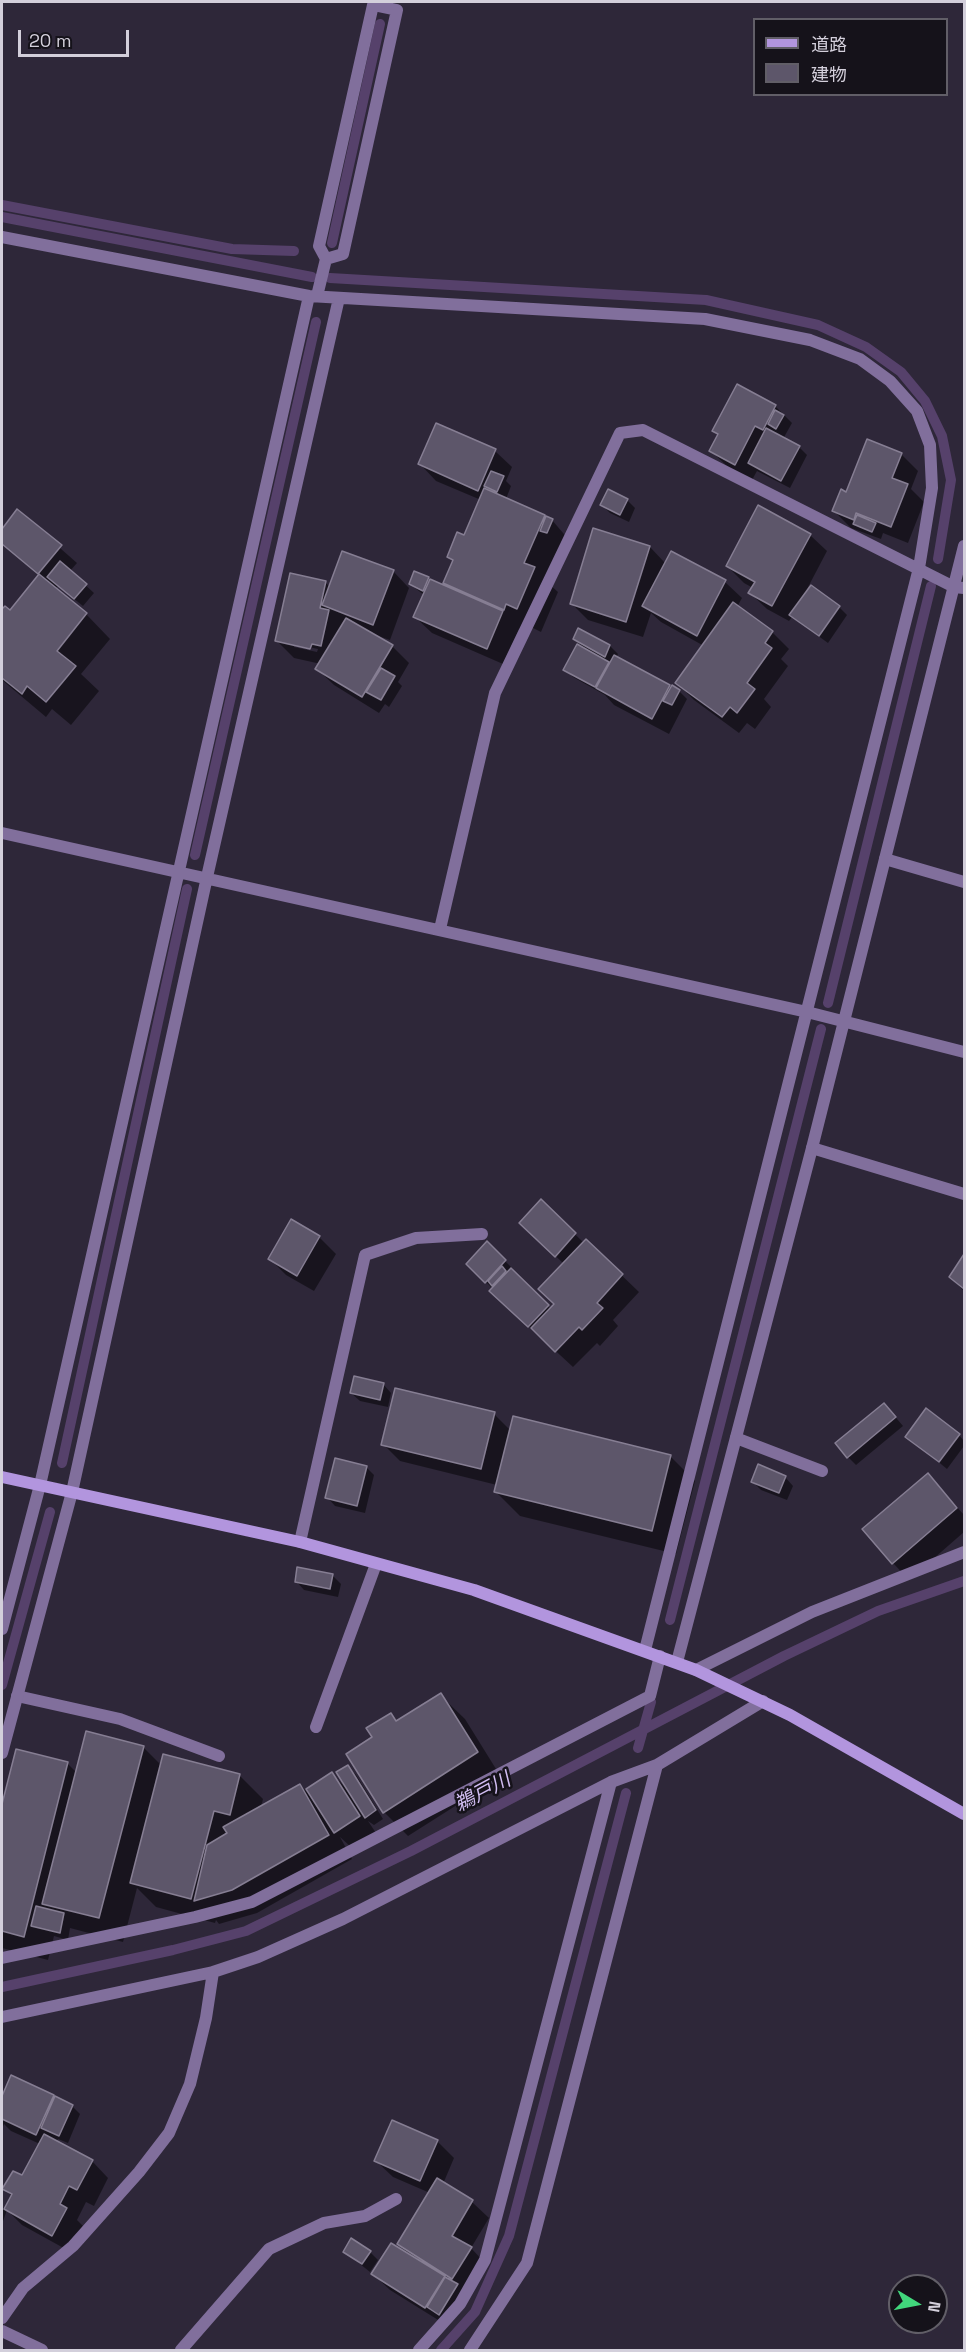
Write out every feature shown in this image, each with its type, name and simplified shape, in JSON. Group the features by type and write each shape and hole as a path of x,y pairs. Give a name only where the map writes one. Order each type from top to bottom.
{"street":[{"path":"2,1629 40,1485 178,871 313,296 326,259 319,246 373,5 397,10 343,254 326,259"},
{"path":"2,237 313,296 705,319 810,340 860,359 890,381 917,411 930,445 932,488 919,568 645,1650"},
{"path":"2,1753 72,1492 207,877 339,298"},
{"path":"440,929 495,693 620,433 643,430 959,587"},
{"path":"677,1662 813,1148 885,859 959,587 964,546"},
{"path":"2,832 807,1012 964,1052"},
{"path":"885,859 964,882"},
{"path":"813,1148 964,1194"},
{"path":"300,1542 365,1255 416,1238 482,1234"},
{"path":"736,1438 822,1471"},
{"path":"2,1477 300,1542 474,1590 701,1672 763,1701 964,1814"},
{"path":"701,1672 812,1612 964,1552"},
{"path":"316,1727 376,1564"},
{"path":"2,1958 195,1917 252,1902 650,1696 660,1656"},
{"path":"17,1696 120,1719 219,1756"},
{"path":"2,2017 213,1972 258,1957 343,1919 611,1782 657,1765 763,1701"},
{"path":"470,2350 527,2263 657,1765"},
{"path":"419,2350 460,2304 485,2260 611,1782"},
{"path":"2,2318 23,2288 73,2246 139,2172 169,2133 190,2084 206,2018 213,1972"},
{"path":"181,2350 269,2249 324,2223 365,2216 396,2199"},
{"path":"2,2331 42,2350"}],"building":[{"path":"737,384 776,405 763,430 755,426 735,465 709,451 718,434 712,431"},
{"path":"775,410 784,415 776,429 768,424"},
{"path":"436,423 496,449 478,491 418,464"},
{"path":"766,428 800,446 781,481 748,463"},
{"path":"867,439 902,453 892,478 908,484 891,527 856,513 854,520 832,511 841,489 846,492"},
{"path":"491,471 504,476 497,492 484,486"},
{"path":"484,488 545,515 524,563 535,567 517,609 506,604 504,610 443,583 453,560 447,557 457,532 464,535"},
{"path":"608,489 628,499 620,515 600,505"},
{"path":"758,505 811,534 772,606 748,593 755,582 726,566"},
{"path":"17,509 62,545 38,574 2,544 2,529"},
{"path":"857,515 876,523 872,532 853,524"},
{"path":"546,516 553,519 547,533 540,531"},
{"path":"593,528 650,546 626,622 570,604"},
{"path":"342,551 394,570 373,625 322,605"},
{"path":"671,551 726,580 697,636 642,606"},
{"path":"60,561 87,584 74,599 47,577"},
{"path":"414,571 429,577 423,591 409,584"},
{"path":"290,573 326,581 320,608 329,610 321,646 312,644 310,649 275,641"},
{"path":"39,574 87,613 57,651 76,666 46,702 27,686 22,694 2,678 2,609 5,606 10,610"},
{"path":"430,579 503,611 487,649 413,617"},
{"path":"811,585 840,606 819,636 789,615"},
{"path":"733,602 773,631 765,643 772,648 747,683 755,689 737,713 730,707 722,717 675,683"},
{"path":"346,618 393,645 362,697 315,669"},
{"path":"578,628 610,645 605,657 573,639"},
{"path":"577,644 609,662 595,687 563,670"},
{"path":"614,655 670,685 652,719 596,688"},
{"path":"381,668 395,676 381,700 366,692"},
{"path":"672,685 680,690 672,705 663,701"},
{"path":"541,1199 576,1233 555,1257 519,1223"},
{"path":"291,1219 320,1236 297,1276 268,1259"},
{"path":"586,1239 623,1274 597,1303 603,1308 582,1330 579,1327 555,1352 531,1328 554,1304 538,1289"},
{"path":"487,1241 506,1260 485,1283 466,1264"},
{"path":"964,1254 964,1289 949,1277"},
{"path":"502,1266 506,1271 492,1286 488,1281"},
{"path":"511,1268 549,1305 528,1327 489,1291"},
{"path":"354,1376 384,1383 380,1400 350,1393"},
{"path":"395,1388 495,1412 481,1469 381,1445"},
{"path":"884,1403 896,1417 847,1458 835,1443"},
{"path":"926,1408 960,1434 939,1462 905,1437"},
{"path":"513,1416 671,1455 652,1531 494,1492"},
{"path":"335,1458 367,1466 357,1506 325,1498"},
{"path":"758,1464 786,1476 779,1493 751,1482"},
{"path":"928,1473 957,1508 892,1564 862,1529"},
{"path":"297,1567 333,1574 330,1589 295,1582"},
{"path":"441,1693 478,1752 383,1813 346,1754 372,1737 366,1728 391,1713 396,1721"},
{"path":"86,1731 144,1746 99,1918 42,1904"},
{"path":"16,1749 68,1762 24,1937 2,1931 2,1804"},
{"path":"163,1754 240,1774 230,1815 214,1811 191,1899 130,1883"},
{"path":"348,1765 376,1810 365,1818 336,1772"},
{"path":"332,1772 360,1816 334,1833 306,1789"},
{"path":"300,1784 329,1835 232,1890 194,1901 207,1845 227,1833 223,1827"},
{"path":"36,1906 64,1913 60,1933 31,1926"},
{"path":"11,2075 54,2095 36,2135 2,2119 2,2096"},
{"path":"55,2096 73,2105 59,2136 41,2128"},
{"path":"392,2120 438,2140 420,2181 374,2161"},
{"path":"44,2134 93,2160 77,2190 69,2186 60,2204 67,2208 52,2236 4,2209 12,2194 2,2189 13,2171 22,2175"},
{"path":"437,2178 473,2200 452,2236 472,2247 452,2279 397,2244"},
{"path":"351,2238 371,2251 362,2264 343,2252"},
{"path":"391,2243 445,2276 425,2308 371,2274"},
{"path":"445,2277 458,2284 439,2315 427,2307"}],"waterway":[{"path":"332,243 380,24"},
{"path":"2,205 232,249 294,251"},
{"path":"2,217 312,277"},
{"path":"330,278 706,300 818,325 866,347 901,372 925,401 942,436 951,480 938,559"},
{"path":"195,855 316,322"},
{"path":"828,1003 931,586"},
{"path":"62,1463 187,889"},
{"path":"670,1620 821,1029"},
{"path":"2,1685 50,1512"},
{"name":"鵜戸川","path":"2,1987 173,1950 246,1931 411,1851 784,1656 878,1611 964,1581"},
{"path":"638,1748 651,1702"},
{"path":"441,2350 475,2312 509,2236 626,1793"}]}
